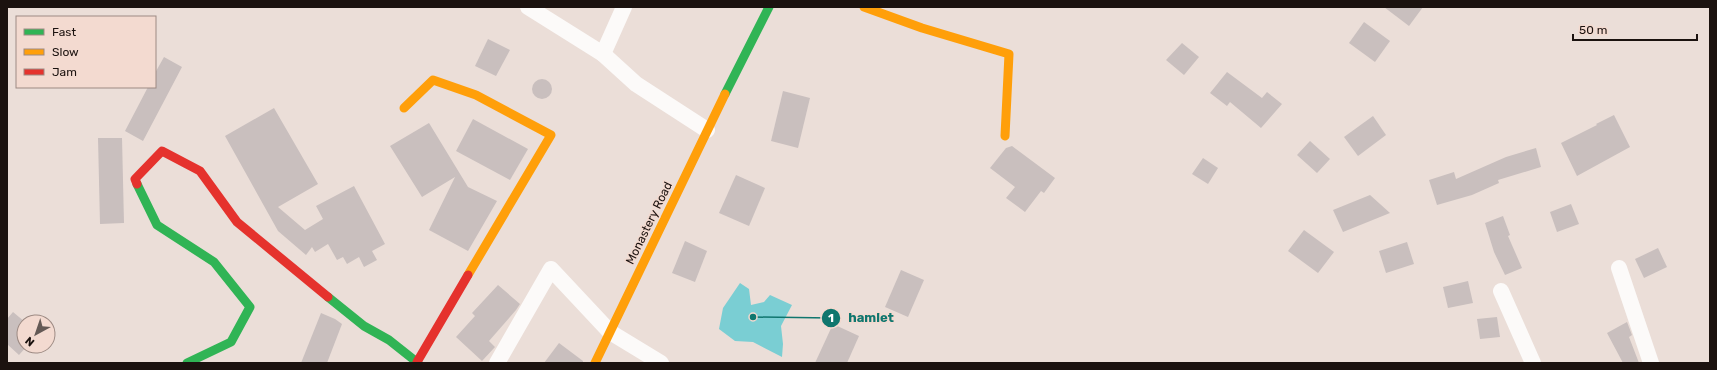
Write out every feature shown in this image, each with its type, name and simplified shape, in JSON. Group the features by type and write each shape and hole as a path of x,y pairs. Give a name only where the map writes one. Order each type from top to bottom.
{"street":[{"path":"528,7 603,54 636,84 707,130"},
{"path":"603,54 624,7"},
{"name":"Monastery Road","path":"595,363 707,130 769,7"},
{"path":"864,7 922,28 1009,54 1005,136"},
{"path":"187,363 231,342 250,307 214,262 157,225 135,179 162,151 200,171 237,222 364,326 389,340 417,362 551,135 476,95 433,80 404,108"},
{"path":"1619,268 1651,363"},
{"path":"497,363 551,269 610,332 661,363"},
{"path":"1501,291 1533,363"}],"water":[{"path":"740,283 749,289 751,305 764,302 770,295 792,305 781,326 783,344 782,357 753,342 735,341 719,329 723,308"}],"building":[{"path":"1384,7 1423,7 1409,26"},
{"path":"1364,22 1390,41 1375,62 1349,43"},
{"path":"488,39 510,50 496,76 475,66"},
{"path":"1182,43 1199,57 1184,75 1166,60"},
{"path":"164,57 182,67 143,141 125,131 147,88 156,88 156,71"},
{"path":"1227,72 1262,98 1267,92 1282,104 1261,128 1230,102 1227,106 1210,93"},
{"path":"538,79 546,79 552,85 552,93 546,99 538,99 532,93 532,85"},
{"path":"783,91 810,98 798,148 771,141"},
{"path":"274,108 318,184 278,207 305,230 323,219 316,206 354,186 385,244 372,251 377,260 364,267 359,257 347,264 343,257 337,260 328,244 315,252 312,247 306,255 278,231 225,136"},
{"path":"1614,115 1630,147 1577,176 1561,143"},
{"path":"1373,116 1386,135 1358,156 1344,137"},
{"path":"473,119 528,149 510,180 456,151"},
{"path":"429,123 468,187 497,201 468,251 429,230 455,177 422,197 390,146"},
{"path":"98,138 122,138 124,223 100,224"},
{"path":"1310,141 1330,159 1317,173 1297,155"},
{"path":"1012,146 1055,178 1044,193 1041,191 1025,212 1006,198 1015,187 990,168 1006,148"},
{"path":"1536,148 1541,167 1498,180 1499,183 1472,195 1437,205 1429,180 1454,172 1456,179 1506,157"},
{"path":"1203,158 1218,168 1208,184 1192,174"},
{"path":"736,175 765,188 749,226 719,213"},
{"path":"1370,195 1390,213 1343,232 1333,210"},
{"path":"1571,204 1579,224 1557,232 1550,212"},
{"path":"1503,216 1510,235 1508,236 1522,268 1505,275 1494,252 1485,223"},
{"path":"1304,230 1334,252 1318,273 1288,251"},
{"path":"685,241 707,251 695,282 672,273"},
{"path":"1407,242 1414,264 1386,273 1379,251"},
{"path":"1658,248 1667,267 1644,278 1635,259"},
{"path":"901,270 924,280 908,317 885,307"},
{"path":"1468,281 1473,303 1448,308 1443,287"},
{"path":"498,285 520,304 489,341 495,347 482,361 456,337 475,316 472,313"},
{"path":"13,312 16,314 16,352 7,344 7,319"},
{"path":"321,313 342,324 327,363 301,363"},
{"path":"1497,317 1500,337 1480,339 1477,319"},
{"path":"1627,322 1632,335 1629,337 1639,363 1623,363 1607,333"},
{"path":"833,324 859,336 847,363 815,363"},
{"path":"559,343 583,361 583,363 544,363"}],"traffic: fast":[{"path":"725,94 769,7"},
{"path":"137,184 157,225 214,262 250,307 231,342 187,363"},
{"path":"328,297 364,326 389,340 418,363"}],"traffic: slow":[{"path":"864,7 922,28 1009,54 1005,136"},
{"path":"404,108 433,80 476,95 551,135 468,275"},
{"path":"595,363 725,94"}],"traffic: jam":[{"path":"137,184 135,179 162,151 200,171 237,222 328,297"},
{"path":"417,362 468,275"}],"place":[{"name":"hamlet","path":"753,317"}]}
